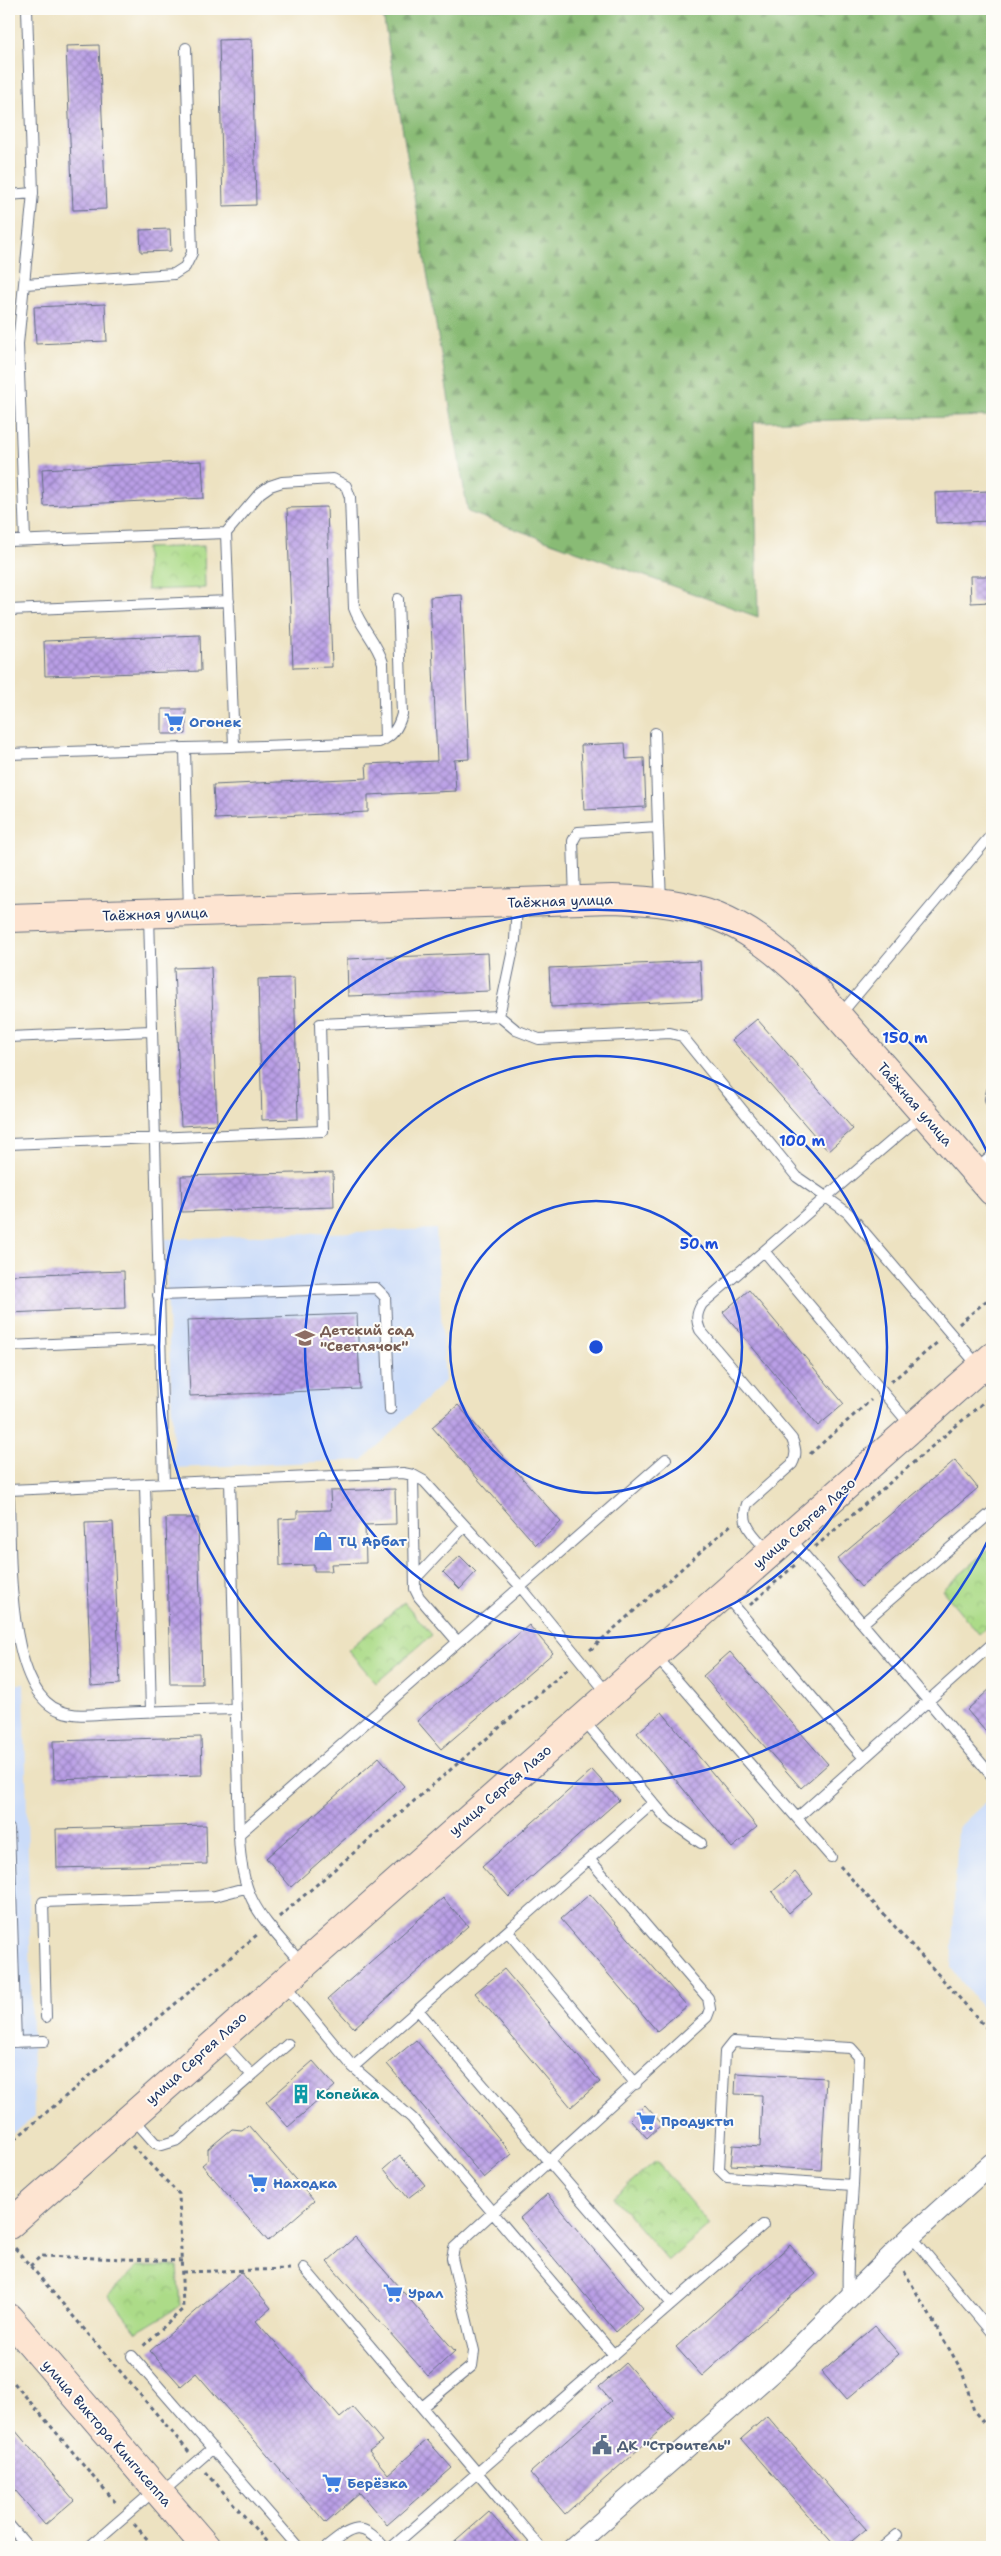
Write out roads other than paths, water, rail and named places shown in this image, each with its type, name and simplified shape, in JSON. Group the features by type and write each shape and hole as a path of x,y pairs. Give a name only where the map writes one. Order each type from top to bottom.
{"street":[{"name":"Таёжная улица","path":"9,918 575,900 661,901 713,913 740,926 773,948 804,977 924,1113 983,1164 992,1191"},
{"name":"улица Сергея Лазо","path":"13,2237 131,2116 986,1363"},
{"path":"573,2547 785,2361 848,2296 992,2162"},
{"name":"улица Виктора Кингисеппа","path":"9,2318 206,2547"}],"lane":[{"path":"25,540 18,344 33,194 27,9"},
{"path":"25,284 174,274 186,267 192,253 186,48"},
{"path":"9,195 33,194"},
{"path":"234,747 226,532 260,493 270,486 282,482 333,479 346,486 350,497 354,608 380,651 383,663 385,739"},
{"path":"9,541 226,532"},
{"path":"9,754 379,742 399,727 402,714 398,598"},
{"path":"9,610 229,601"},
{"path":"654,733 661,901"},
{"path":"185,748 190,913"},
{"path":"575,900 573,841 578,832 658,827"},
{"path":"838,1016 992,834"},
{"path":"499,1016 515,940 517,902"},
{"path":"149,914 153,1137 164,1483"},
{"path":"9,1144 323,1130 320,1024 499,1016 516,1030 539,1039 670,1034 682,1036 797,1177 848,1213 950,1332 986,1363"},
{"path":"9,1037 151,1032"},
{"path":"992,1090 990,1099 992,1104"},
{"path":"924,1113 702,1304 697,1312 696,1321 700,1330 792,1439 796,1448 796,1457 792,1464 747,1504 744,1512 748,1528 779,1544 864,1623 992,1776"},
{"path":"764,1252 912,1428"},
{"path":"158,1294 376,1288 385,1297 390,1410"},
{"path":"9,1346 160,1339"},
{"path":"238,1834 666,1459"},
{"path":"9,1490 403,1473 413,1475 424,1481 520,1586 608,1694"},
{"path":"413,1475 415,1579 419,1597 457,1641"},
{"path":"230,1480 239,1857 245,1888 252,1902 302,1964"},
{"path":"145,1484 152,1712"},
{"path":"9,1499 11,1605 19,1645 32,1682 40,1698 48,1706 75,1714 236,1709"},
{"path":"864,1623 992,1512"},
{"path":"415,1579 465,1526"},
{"path":"724,1593 864,1758"},
{"path":"797,1818 992,1644"},
{"path":"654,1654 831,1856"},
{"path":"582,1718 668,1820 701,1843"},
{"path":"353,2067 653,1803"},
{"path":"9,1829 12,2042 44,2041"},
{"path":"422,2407 472,2366 474,2351 452,2258 454,2248 463,2237 494,2212 708,2017 710,2009 708,1998 590,1860"},
{"path":"46,2017 43,1902 215,1896 245,1888"},
{"path":"508,1932 636,2084"},
{"path":"282,1982 353,2067 412,2118 614,2355"},
{"path":"418,2010 672,2304"},
{"path":"218,2039 252,2076"},
{"path":"848,2296 847,2278 853,2185 859,2057 851,2048 733,2042 725,2052 719,2169 727,2177 853,2185"},
{"path":"131,2116 155,2143 170,2144 178,2140 288,2044"},
{"path":"392,2547 763,2225"},
{"path":"911,2236 992,2333"},
{"path":"304,2268 540,2547"},
{"path":"132,2356 298,2547"},
{"path":"89,2547 126,2515 198,2462 213,2448"},
{"path":"9,2525 28,2547"},
{"path":"327,2547 353,2529 363,2529 372,2533 384,2547"},
{"path":"883,2547 897,2535"}],"place":[{"name":"Огонек","path":"174,722"},
{"name":"Детский сад \"Светлячок\"","path":"305,1338"},
{"name":"ТЦ Арбат","path":"323,1541"},
{"name":"Копейка","path":"301,2094"},
{"name":"Продукты","path":"646,2121"},
{"name":"Находка","path":"258,2183"},
{"name":"Урал","path":"393,2293"},
{"name":"ДК \"Строитель\"","path":"602,2445"},
{"name":"Берёзка","path":"332,2483"}]}
